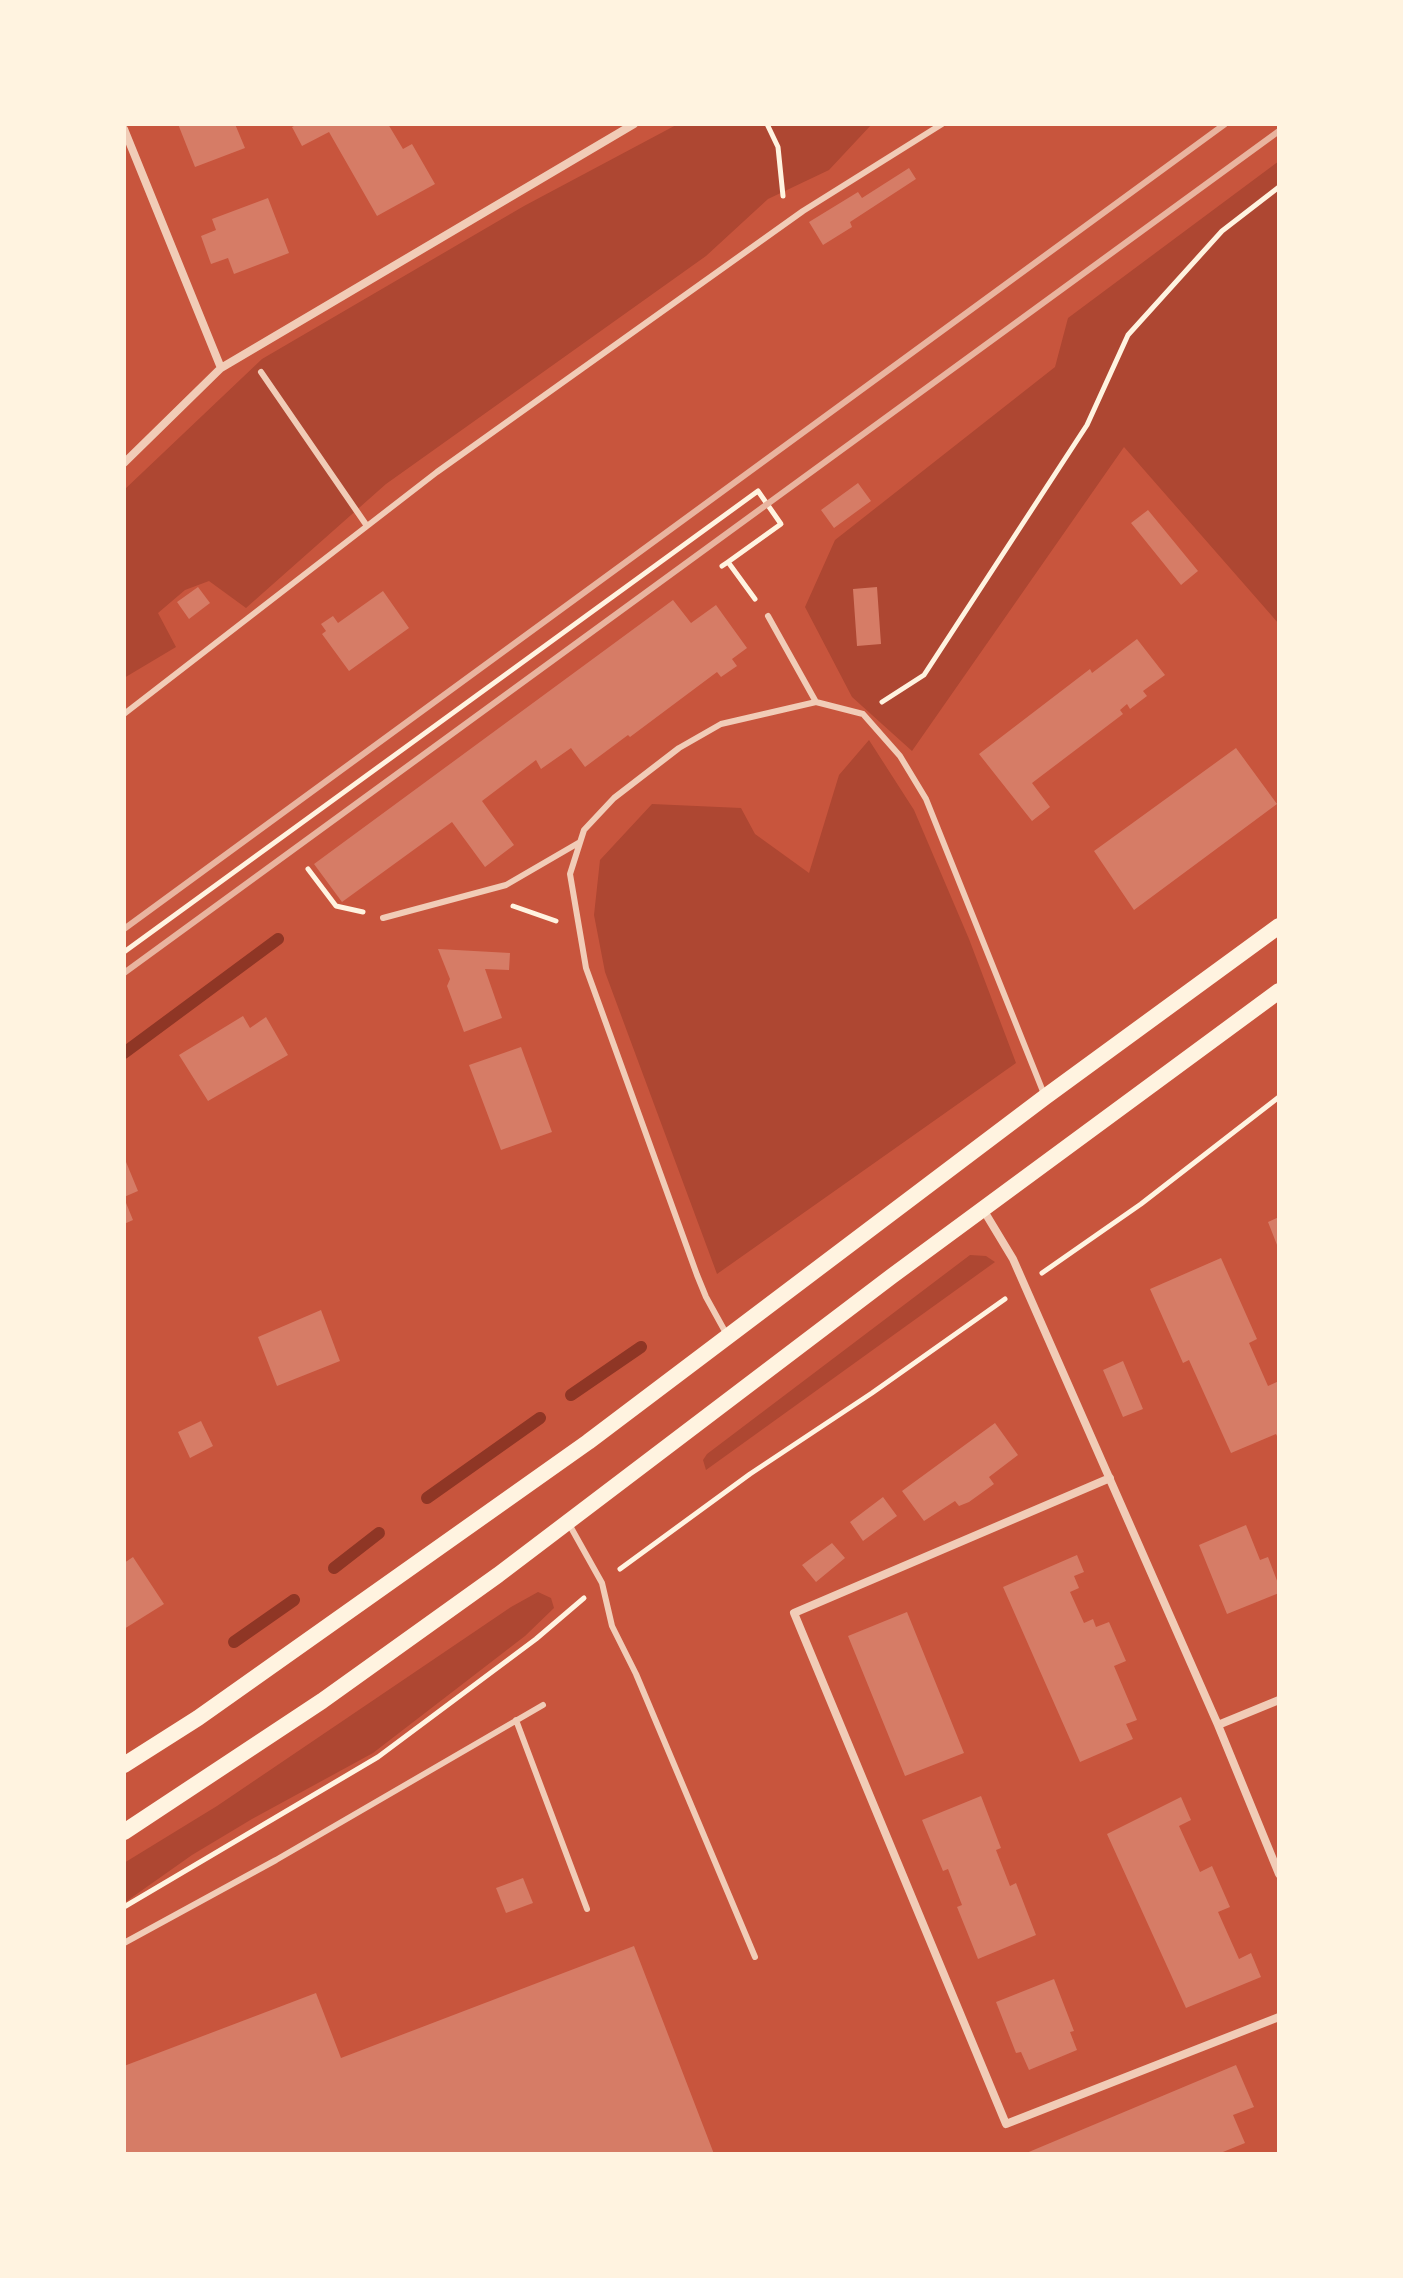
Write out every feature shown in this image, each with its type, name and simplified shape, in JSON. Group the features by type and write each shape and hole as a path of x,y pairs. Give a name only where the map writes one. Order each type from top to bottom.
{"main road":[{"path":"124,1765 198,1718 588,1442 1045,1097 1279,926"},
{"path":"124,1832 322,1701 568,1522 892,1276 1279,991"}],"street":[{"path":"124,463 221,368 634,124"},
{"path":"124,129 221,368"},
{"path":"984,1211 1025,1285 1218,1725 1279,1874"},
{"path":"1110,1478 794,1613 1006,2124 1279,2017"},
{"path":"1218,1725 1279,1700"}],"lane":[{"path":"124,714 437,472 785,223 942,124"},
{"path":"261,372 367,526"},
{"path":"768,616 816,702"},
{"path":"727,1335 706,1297 586,968 570,874 584,830 614,798 679,748 732,720 816,702 863,714 900,756 926,799 1045,1097"},
{"path":"383,918 506,885 580,842"},
{"path":"568,1522 602,1583 612,1626 636,1674 755,1957"},
{"path":"124,1943 287,1854 543,1705"},
{"path":"516,1720 587,1909"}],"path":[{"path":"767,124 778,147 785,223"},
{"path":"863,714 924,675 1087,425 1128,335 1222,231 1279,187"},
{"path":"124,952 758,491 781,524 725,564 768,616"},
{"path":"308,869 336,906 383,918"},
{"path":"476,893 580,930"},
{"path":"124,1907 378,1757 536,1639 602,1583 750,1474 872,1393 1141,1204 1279,1097"}],"shaded area":[{"path":"678,124 872,124 829,170 768,199 706,256 386,484 246,608 209,581 185,590 158,613 176,647 124,678 124,490 262,359 524,206"},
{"path":"1279,161 1279,624 1124,447 912,751 852,697 805,607 835,540 1055,367 1068,318"},
{"path":"869,740 914,810 969,939 1016,1063 717,1274 605,972 594,915 600,860 652,804 741,808 755,834 809,873 839,775"},
{"path":"970,1255 986,1256 995,1262 706,1470 703,1460 707,1454"},
{"path":"538,1592 551,1598 554,1608 525,1636 373,1753 192,1855 124,1903 124,1863 217,1806 511,1607"}],"building":[{"path":"178,124 235,124 245,148 195,167"},
{"path":"298,124 388,124 403,149 412,144 435,184 377,216 329,132 302,146 292,127"},
{"path":"909,168 916,179 850,222 852,227 823,245 809,222 858,192 862,198"},
{"path":"268,198 289,253 234,274 228,258 211,264 201,236 216,230 212,219"},
{"path":"858,483 871,501 834,528 821,510"},
{"path":"1148,510 1198,571 1181,585 1131,523"},
{"path":"198,587 210,603 189,619 177,602"},
{"path":"877,587 881,644 857,646 853,589"},
{"path":"383,591 409,628 349,671 322,634 326,631 321,624 333,616 338,623"},
{"path":"673,600 691,623 716,605 747,648 732,659 737,666 721,677 717,672 585,767 571,748 541,769 536,760 482,801 514,845 485,867 452,822 342,902 314,864"},
{"path":"1137,639 1165,675 1143,691 1147,696 1130,709 1127,704 1120,710 1123,714 1032,783 1050,807 1032,821 979,754 1090,669 1092,673"},
{"path":"1236,748 1277,804 1134,910 1094,851"},
{"path":"438,949 510,953 509,970 485,969 502,1018 464,1032 447,986 450,979"},
{"path":"243,1016 250,1028 266,1017 288,1055 208,1101 179,1055"},
{"path":"521,1047 552,1132 501,1150 469,1065"},
{"path":"124,1157 138,1191 124,1197"},
{"path":"124,1198 133,1220 124,1224"},
{"path":"1279,1217 1279,1250 1268,1222"},
{"path":"1221,1258 1257,1339 1249,1343 1268,1386 1279,1381 1279,1440 1276,1434 1231,1453 1189,1360 1183,1363 1150,1289"},
{"path":"321,1310 340,1361 277,1386 258,1337"},
{"path":"1123,1361 1143,1409 1123,1417 1103,1370"},
{"path":"201,1421 213,1446 190,1458 178,1432"},
{"path":"995,1423 1018,1455 989,1477 994,1484 969,1502 959,1506 955,1501 924,1521 902,1491"},
{"path":"883,1497 897,1516 863,1541 850,1522"},
{"path":"1246,1525 1260,1560 1268,1557 1279,1593 1227,1614 1199,1545"},
{"path":"832,1543 845,1558 816,1582 802,1565"},
{"path":"1077,1555 1084,1572 1074,1576 1079,1588 1070,1592 1084,1623 1093,1619 1096,1627 1109,1622 1126,1661 1114,1666 1137,1720 1126,1724 1133,1739 1080,1762 1003,1587"},
{"path":"133,1557 164,1604 124,1629 124,1563"},
{"path":"907,1612 964,1753 905,1776 848,1636"},
{"path":"981,1796 1001,1848 996,1850 1010,1886 1016,1883 1036,1935 978,1959 957,1907 962,1905 948,1869 943,1871 922,1820"},
{"path":"1181,1797 1191,1820 1179,1826 1200,1872 1212,1866 1230,1907 1218,1912 1239,1959 1251,1953 1261,1977 1186,2008 1107,1834"},
{"path":"523,1878 533,1903 506,1913 496,1888"},
{"path":"634,1946 714,2154 126,2154 124,2066 316,1993 341,2058"},
{"path":"1054,1979 1074,2031 1070,2032 1077,2050 1029,2070 1021,2052 1016,2053 996,2002"},
{"path":"1236,2065 1254,2107 1233,2115 1245,2143 1218,2154 1024,2154"}],"waterway":[{"path":"124,1053 278,939"},
{"path":"571,1395 641,1347"},
{"path":"427,1498 540,1418"},
{"path":"334,1568 379,1533"},
{"path":"234,1642 294,1600"}],"railway":[{"path":"124,929 1225,124"},
{"path":"124,973 1279,131"}]}
